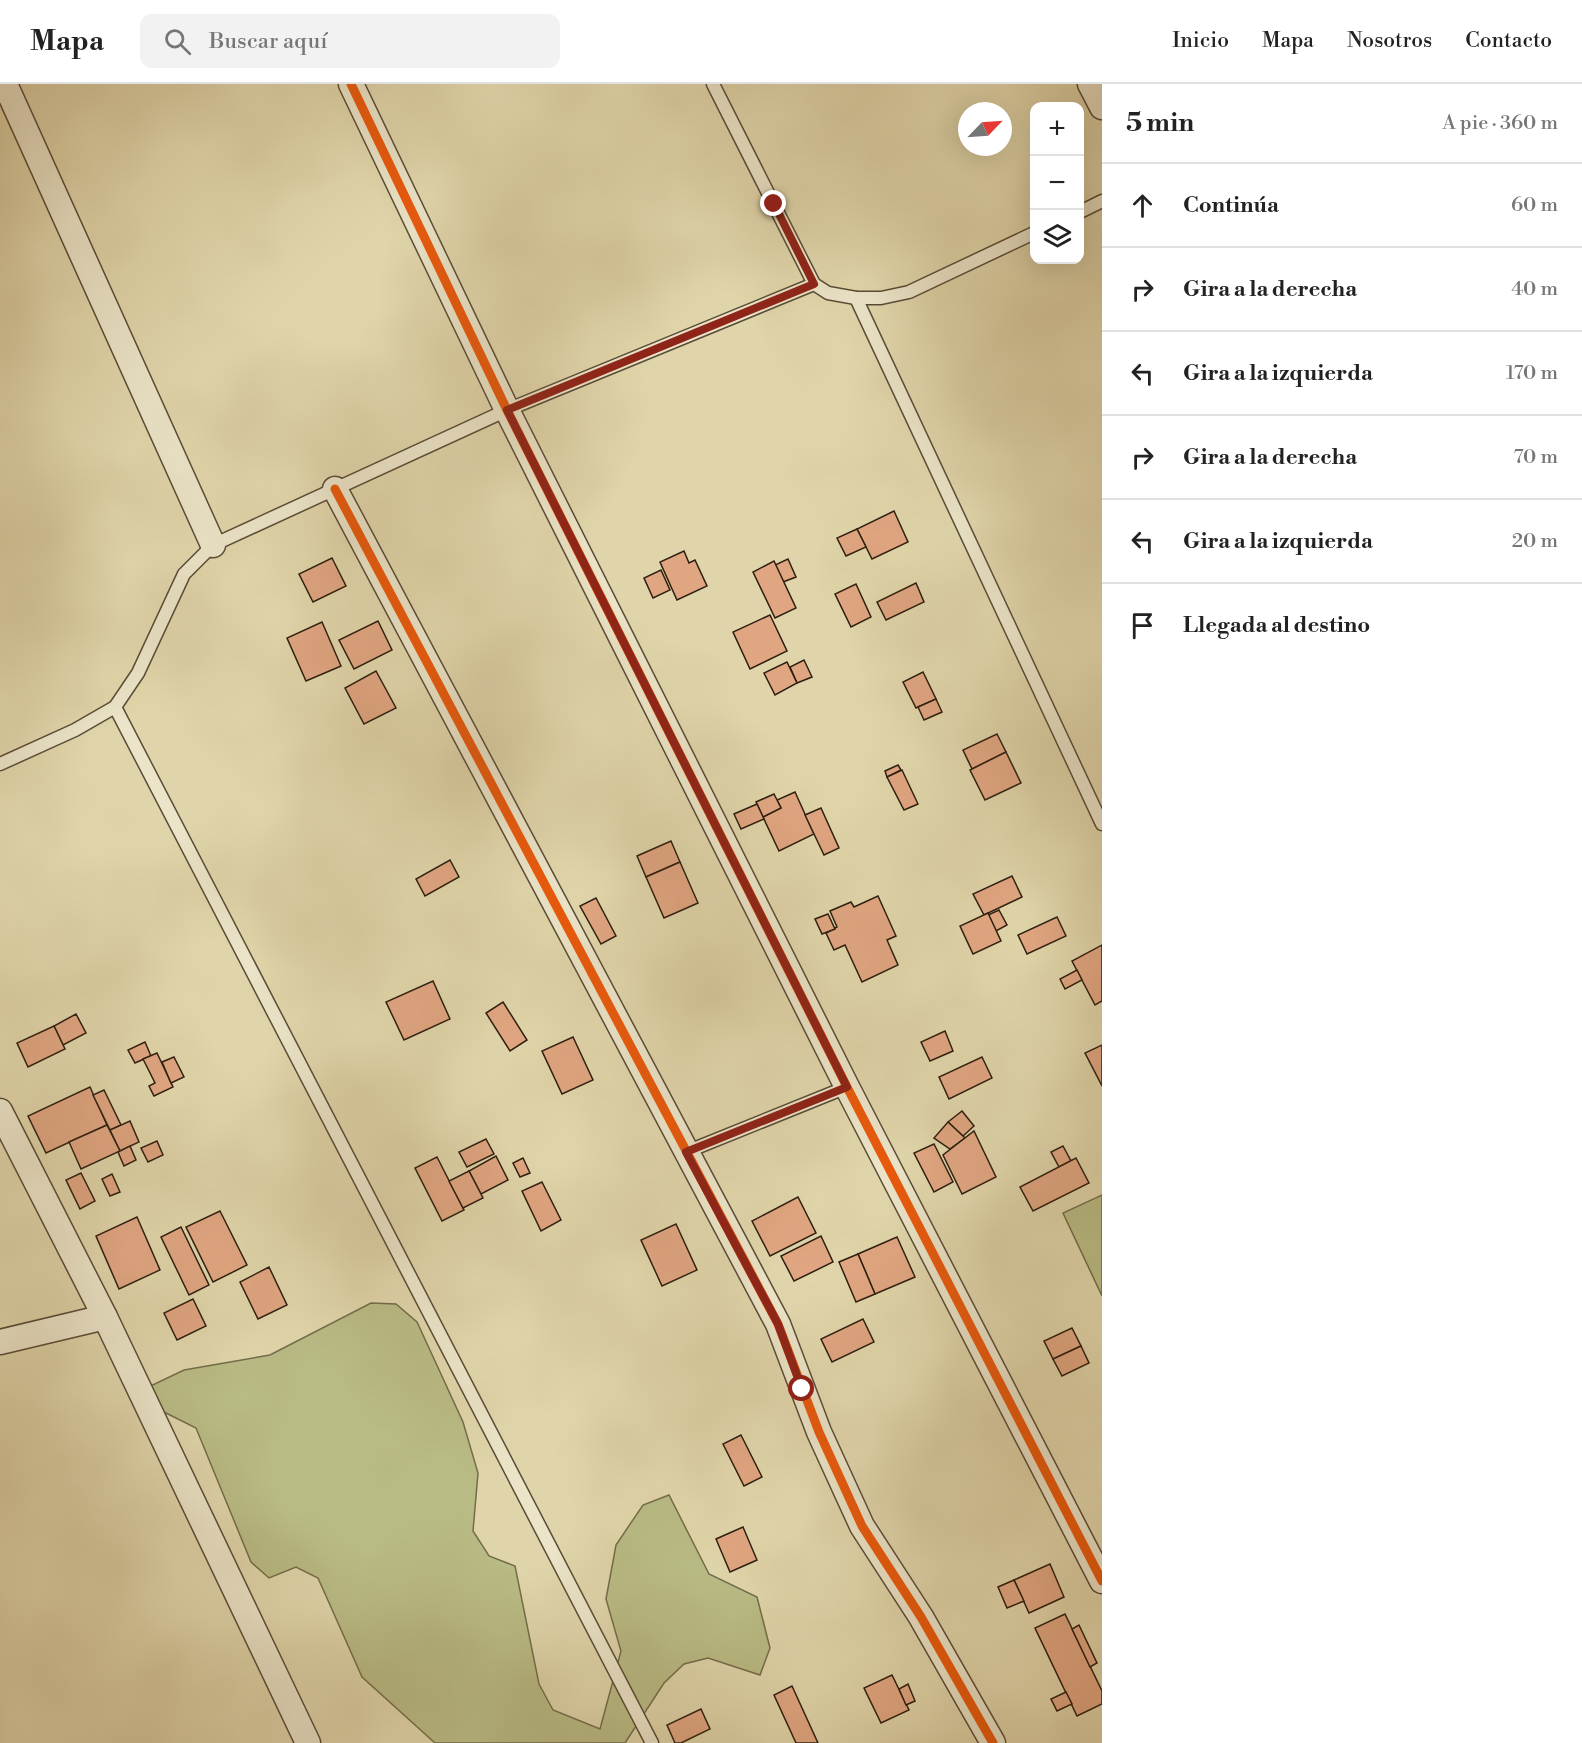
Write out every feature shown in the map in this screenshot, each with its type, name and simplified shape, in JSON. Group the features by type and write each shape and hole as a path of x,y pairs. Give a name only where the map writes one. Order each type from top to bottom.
{"street":[{"path":"5,84 213,545"},
{"path":"351,84 507,410 847,1087 1102,1581"},
{"path":"1090,84 1102,107"},
{"path":"335,489 778,1324 819,1432 862,1526 921,1617 993,1743"},
{"path":"0,1111 105,1317 308,1743"},
{"path":"0,1342 105,1317"}],"lane":[{"path":"713,84 814,284 828,293 856,298 880,298 909,292 1030,235"},
{"path":"1084,210 1102,201"},
{"path":"0,764 75,730 115,707 138,673 184,574 213,545 507,410 814,284"},
{"path":"856,298 1102,824"},
{"path":"115,707 652,1743"},
{"path":"686,1152 847,1087"}],"green space":[{"path":"1102,1195 1102,1296 1063,1213"},
{"path":"371,1303 396,1304 417,1322 463,1422 478,1473 473,1531 489,1556 515,1566 539,1684 553,1710 600,1729 621,1651 606,1599 616,1545 643,1505 669,1495 709,1574 757,1597 770,1648 760,1675 708,1658 684,1664 664,1683 625,1743 435,1743 362,1677 318,1578 296,1567 269,1578 251,1562 196,1428 138,1399 140,1391 184,1370 270,1355"}],"building":[{"path":"894,511 908,542 872,559 857,529"},
{"path":"857,529 866,547 846,556 837,538"},
{"path":"684,551 689,563 695,560 707,586 677,600 660,562"},
{"path":"332,558 346,586 313,602 299,574"},
{"path":"788,559 796,577 783,582 775,565"},
{"path":"774,561 796,608 775,618 753,572"},
{"path":"661,570 670,590 653,598 644,578"},
{"path":"916,583 924,602 886,620 877,602"},
{"path":"856,584 871,617 851,627 835,594"},
{"path":"770,615 787,651 750,669 733,632"},
{"path":"378,621 392,650 354,669 339,640"},
{"path":"322,622 341,666 306,681 287,638"},
{"path":"804,660 812,677 797,683 790,667"},
{"path":"787,662 797,683 775,695 764,673"},
{"path":"376,671 396,708 364,724 345,688"},
{"path":"923,672 936,699 916,708 903,682"},
{"path":"936,699 942,712 924,720 918,707"},
{"path":"997,734 1006,752 972,769 963,750"},
{"path":"1006,752 1021,783 985,800 970,770"},
{"path":"898,765 901,770 887,777 885,771"},
{"path":"902,770 918,804 904,810 887,777"},
{"path":"795,792 814,834 779,851 763,817 781,808 777,800"},
{"path":"774,794 781,808 763,817 756,802"},
{"path":"757,804 764,819 741,829 734,814"},
{"path":"821,808 839,848 824,855 805,815"},
{"path":"671,841 680,862 646,877 637,856"},
{"path":"450,860 459,877 425,896 416,879"},
{"path":"680,862 698,903 664,918 646,877"},
{"path":"1012,876 1022,897 984,915 973,894"},
{"path":"878,896 896,936 887,940 898,965 862,982 845,945 834,950 826,933 837,927 830,911 851,902 854,907"},
{"path":"596,898 616,936 601,944 580,906"},
{"path":"999,910 1007,925 996,931 988,915"},
{"path":"988,913 1001,941 973,954 960,926"},
{"path":"828,914 835,929 822,934 815,919"},
{"path":"1057,917 1066,936 1027,954 1018,935"},
{"path":"1102,945 1102,1001 1095,1005 1072,961"},
{"path":"1077,970 1082,980 1065,989 1060,979"},
{"path":"433,981 450,1019 404,1040 386,1002"},
{"path":"503,1002 527,1040 510,1051 486,1013"},
{"path":"76,1014 86,1033 63,1045 54,1026"},
{"path":"54,1026 65,1049 28,1067 17,1043"},
{"path":"945,1031 953,1051 930,1061 921,1042"},
{"path":"573,1037 593,1080 562,1094 542,1051"},
{"path":"145,1042 151,1056 135,1063 128,1050"},
{"path":"1102,1045 1102,1086 1085,1053"},
{"path":"157,1053 173,1087 154,1096 149,1086 155,1083 143,1059"},
{"path":"174,1057 184,1077 171,1083 162,1062"},
{"path":"982,1057 992,1078 949,1099 939,1077"},
{"path":"90,1087 107,1125 46,1153 28,1116"},
{"path":"104,1090 121,1125 110,1130 93,1095"},
{"path":"962,1111 974,1126 963,1136 948,1122"},
{"path":"130,1121 139,1142 120,1151 110,1130"},
{"path":"948,1122 965,1138 950,1149 934,1138"},
{"path":"107,1125 120,1151 81,1169 69,1142"},
{"path":"974,1131 996,1177 962,1194 943,1155"},
{"path":"486,1139 494,1154 467,1167 459,1152"},
{"path":"157,1141 163,1155 148,1162 141,1148"},
{"path":"934,1144 953,1182 934,1192 914,1153"},
{"path":"130,1146 136,1160 124,1166 118,1152"},
{"path":"1063,1146 1071,1161 1059,1167 1051,1152"},
{"path":"496,1156 508,1180 481,1194 469,1171"},
{"path":"437,1157 464,1210 442,1221 415,1168"},
{"path":"523,1158 530,1173 520,1177 513,1163"},
{"path":"1076,1158 1089,1183 1033,1211 1020,1187"},
{"path":"469,1171 483,1198 463,1208 449,1181"},
{"path":"81,1173 95,1201 80,1209 66,1180"},
{"path":"112,1174 120,1192 110,1196 102,1179"},
{"path":"542,1182 561,1220 541,1231 522,1191"},
{"path":"798,1197 816,1233 770,1256 752,1221"},
{"path":"220,1211 247,1265 213,1282 186,1227"},
{"path":"137,1217 160,1270 119,1289 96,1236"},
{"path":"676,1224 697,1270 662,1286 641,1240"},
{"path":"181,1227 209,1285 189,1295 161,1237"},
{"path":"821,1236 833,1262 794,1281 781,1256"},
{"path":"897,1237 915,1277 875,1294 858,1254"},
{"path":"858,1254 875,1294 856,1302 839,1262"},
{"path":"269,1267 287,1305 258,1319 240,1282"},
{"path":"193,1299 206,1326 177,1340 164,1313"},
{"path":"863,1319 874,1342 832,1362 821,1339"},
{"path":"1072,1328 1081,1346 1053,1359 1044,1341"},
{"path":"1081,1346 1089,1363 1062,1376 1053,1359"},
{"path":"741,1435 762,1477 744,1486 723,1444"},
{"path":"743,1527 757,1560 730,1572 716,1539"},
{"path":"1050,1564 1064,1597 1029,1613 1014,1580"},
{"path":"1014,1580 1024,1601 1007,1608 998,1587"},
{"path":"1065,1614 1102,1691 1102,1704 1077,1716 1035,1628"},
{"path":"1079,1625 1097,1663 1090,1667 1072,1629"},
{"path":"892,1675 909,1710 881,1723 864,1688"},
{"path":"908,1684 915,1701 906,1705 899,1689"},
{"path":"792,1686 818,1743 796,1743 774,1695"},
{"path":"1066,1692 1072,1704 1057,1711 1051,1699"},
{"path":"701,1709 710,1729 681,1743 675,1743 667,1725"}],"cycle path":[{"path":"351,84 507,410 847,1087 1102,1581"},
{"path":"335,489 778,1324 819,1432 862,1526 921,1617 993,1743"}],"route":[{"path":"774,204 814,284 507,410 847,1087 686,1152 778,1324 802,1389"}]}
